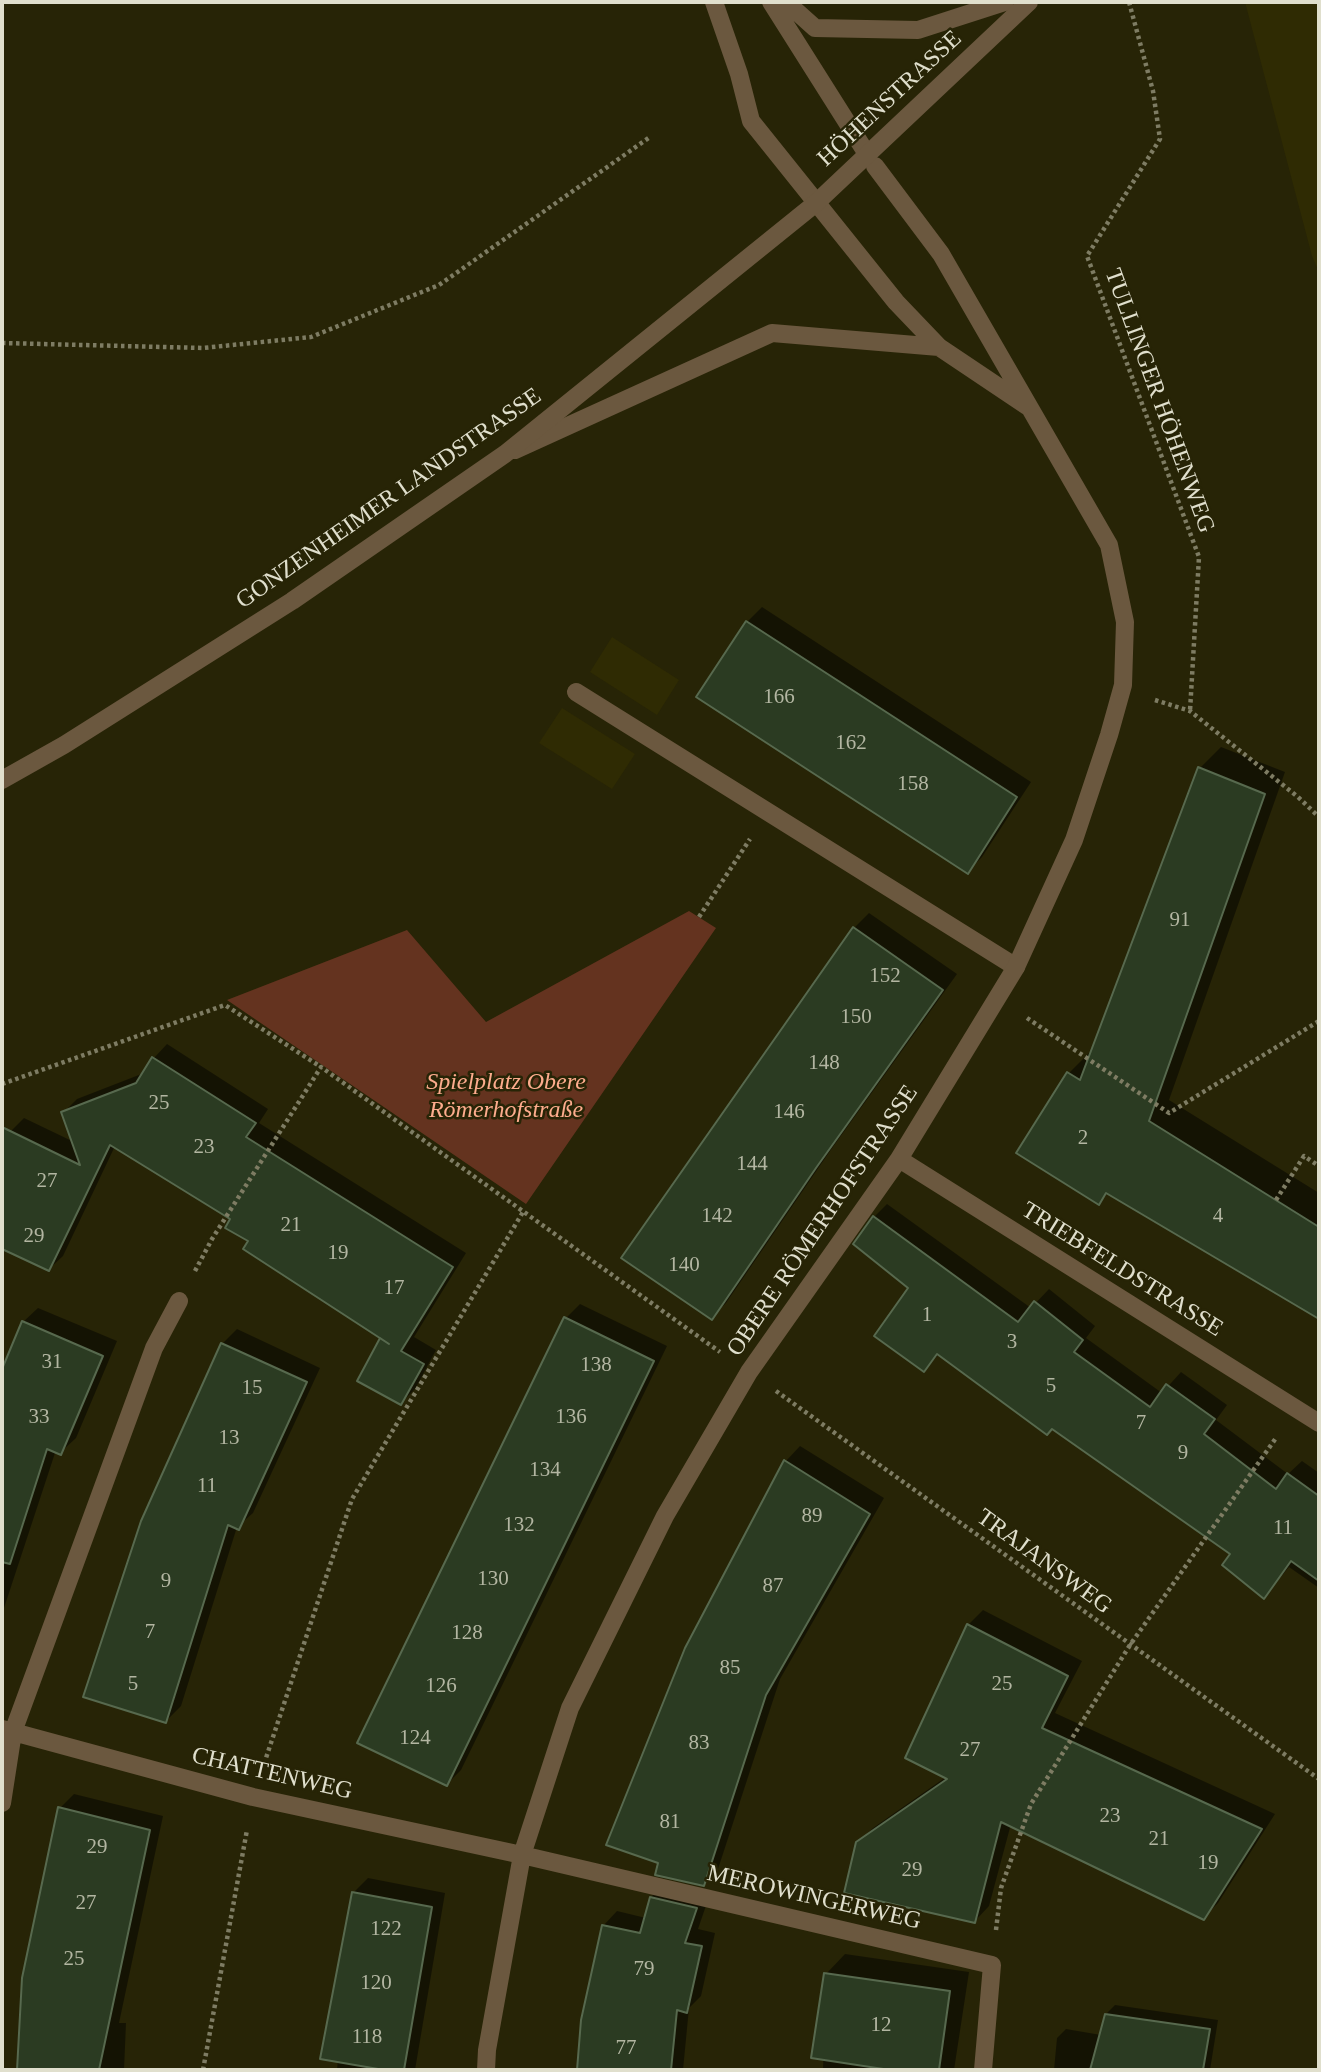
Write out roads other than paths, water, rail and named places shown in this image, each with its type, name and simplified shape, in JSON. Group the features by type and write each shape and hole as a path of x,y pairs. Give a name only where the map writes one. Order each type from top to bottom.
{"street":[{"name":"OBERE RÖMERHOFSTRASSE","path":"714,2 739,74 751,121 896,302 939,347 1031,409"},
{"name":"OBERE RÖMERHOFSTRASSE","path":"486,2070 487,2050 523,1855 570,1708 665,1516 749,1372 899,1159 1016,967 1074,840 1123,685 1125,622 1109,545 941,254 871,160 771,2"},
{"path":"786,2 815,28 918,30 1005,2"},
{"name":"HÖHENSTRASSE","path":"816,202 871,160 1029,2"},
{"name":"GONZENHEIMER LANDSTRASSE","path":"2,780 64,745 292,601 505,454 816,202"},
{"name":"OBERE RÖMERHOFSTRASSE","path":"505,454 772,333 939,347"},
{"path":"576,692 1016,967"},
{"name":"TRIEBFELDSTRASSE","path":"899,1159 1319,1423"},
{"path":"2,1803 7,1730 154,1348 179,1301"},
{"name":"CHATTENWEG","path":"7,1730 253,1797 523,1855"},
{"name":"MEROWINGERWEG","path":"523,1855 992,1965 983,2070"}],"park label":[{"name":"Spielplatz Obere Römerhofstraße","path":"506,1097"}]}
